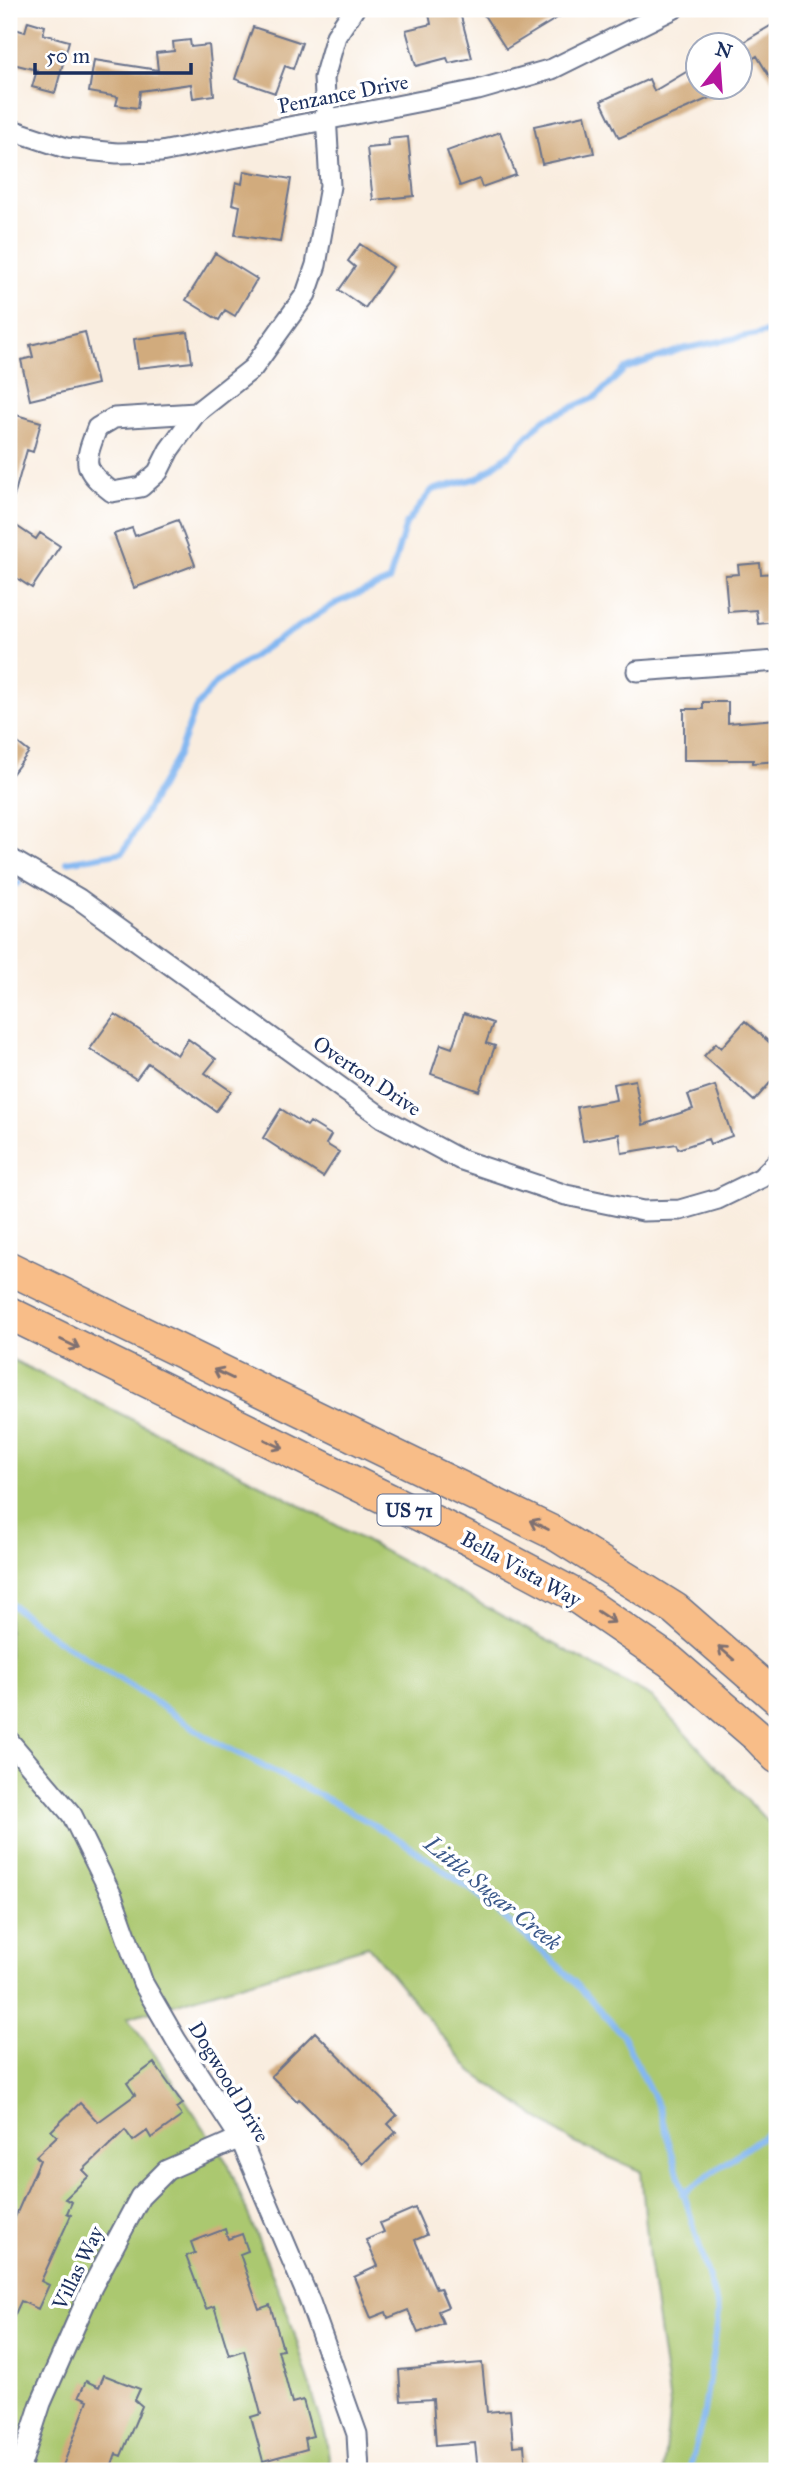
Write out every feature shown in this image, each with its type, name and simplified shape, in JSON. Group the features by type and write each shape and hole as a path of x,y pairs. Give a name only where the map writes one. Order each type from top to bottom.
{"main road":[{"name":"Bella Vista Way","path":"9,1268 552,1532 675,1609 777,1698"},
{"name":"Bella Vista Way","path":"9,1314 475,1542 571,1594 670,1661 758,1737 777,1757"}],"street":[{"path":"196,413 114,418 97,428 87,464 92,476 112,492 141,487 158,472 169,450 196,413 253,368 306,294 316,265 330,186 324,78 336,36 354,9"},
{"name":"Penzance Drive","path":"9,129 66,148 128,153 161,152 478,90 552,69 673,9"},
{"path":"637,671 777,661"},
{"name":"Overton Drive","path":"9,858 79,899 383,1118 459,1159 566,1195 643,1211 680,1210 718,1199 761,1178 777,1162"},
{"name":"Dogwood Drive","path":"9,1741 72,1815 112,1896 143,1983 176,2040 240,2138 310,2302 357,2434 359,2471"},
{"name":"Villas Way","path":"19,2471 41,2403 92,2287 140,2197 167,2169 240,2138"}],"green space":[{"path":"9,1358 259,1483 653,1698 777,1832 777,2471 663,2471 670,2405 649,2259 641,2171 573,2142 472,2072 368,1946 127,2018 158,2059 228,2164 290,2319 326,2438 331,2471 9,2471"}],"building":[{"path":"459,9 472,58 449,63 447,58 416,66 406,30 431,24 429,14"},
{"path":"480,9 572,9 506,49"},
{"path":"28,21 45,26 43,34 69,41 55,93 32,87 37,70 9,63 15,29 25,32"},
{"path":"777,22 777,89 757,56 754,58 754,36"},
{"path":"253,27 302,43 293,69 285,66 275,93 235,79"},
{"path":"190,40 191,47 209,45 214,95 193,98 191,84 140,91 138,108 116,105 118,97 89,92 94,60 158,70 156,53 174,51 173,42"},
{"path":"684,73 684,102 700,102 619,138 601,101 649,79 654,91"},
{"path":"585,115 594,153 542,164 534,126"},
{"path":"500,132 516,175 482,187 479,179 460,186 447,151"},
{"path":"408,137 414,196 373,200 367,148 389,146 388,139"},
{"path":"244,171 291,179 280,242 235,235 240,206 232,204 236,182 242,184"},
{"path":"360,244 393,267 365,308 339,290 355,267 348,261"},
{"path":"215,253 257,279 235,316 225,310 219,320 186,300"},
{"path":"85,332 97,384 30,400 21,360 33,357 30,345"},
{"path":"188,332 192,362 138,368 134,339"},
{"path":"9,413 41,422 33,452 27,450 14,496 9,496"},
{"path":"178,520 195,565 134,588 114,534 132,528 135,536"},
{"path":"9,521 36,539 40,533 60,546 32,588 9,573"},
{"path":"760,563 761,574 776,573 777,622 758,624 756,610 728,612 725,575 739,574 738,565"},
{"path":"703,702 728,702 728,723 777,719 777,761 753,763 753,760 684,760 684,709 703,709"},
{"path":"9,736 29,752 9,778"},
{"path":"464,1013 493,1023 486,1043 495,1046 479,1091 431,1074 441,1044 452,1048"},
{"path":"115,1014 177,1055 188,1039 216,1059 205,1073 231,1091 216,1111 148,1063 136,1079 90,1049"},
{"path":"745,1021 777,1049 777,1075 754,1101 704,1056 716,1043 721,1048"},
{"path":"635,1080 643,1125 693,1109 688,1095 715,1086 732,1136 710,1144 708,1139 678,1149 676,1144 622,1153 619,1134 583,1141 577,1107 616,1100 613,1084"},
{"path":"281,1109 307,1126 310,1122 331,1135 326,1144 339,1152 323,1177 263,1138"},
{"path":"315,2032 397,2115 388,2124 396,2132 363,2164 299,2099 297,2101 271,2076"},
{"path":"154,2063 183,2104 176,2108 182,2116 151,2138 147,2131 133,2141 125,2130 83,2170 89,2176 65,2199 72,2202 67,2213 71,2215 41,2281 49,2285 38,2309 21,2301 9,2327 9,2231 40,2160 36,2156 57,2136 51,2131 80,2103 98,2122 135,2095 127,2083"},
{"path":"415,2208 427,2235 415,2240 436,2289 440,2288 448,2307 438,2311 443,2323 418,2333 408,2310 388,2318 386,2312 371,2318 354,2277 378,2266 366,2240 384,2232 380,2223"},
{"path":"225,2229 228,2239 242,2234 248,2251 240,2254 259,2309 270,2305 283,2349 278,2350 292,2403 303,2400 313,2436 305,2438 307,2449 263,2461 251,2417 261,2414 244,2350 229,2355 214,2306 206,2309 186,2256 195,2253 191,2242"},
{"path":"482,2363 487,2412 510,2410 513,2446 524,2445 526,2471 478,2471 475,2443 436,2446 433,2399 401,2401 399,2370"},
{"path":"104,2375 140,2389 135,2400 142,2406 121,2456 116,2454 110,2471 61,2471 88,2400 79,2396 86,2381 99,2387"}],"waterway":[{"path":"67,862 123,852 178,755 195,709 215,683 338,602 389,581 406,524 432,490 478,478 511,453 543,420 596,397 625,369 682,349 777,330"},
{"path":"9,887 19,883"},
{"name":"Little Sugar Creek","path":"9,1603 56,1639 210,1739 339,1805 400,1840 476,1893 567,1974 622,2034 659,2108 719,2313 703,2418 689,2471"},
{"path":"683,2194 777,2126"}]}
